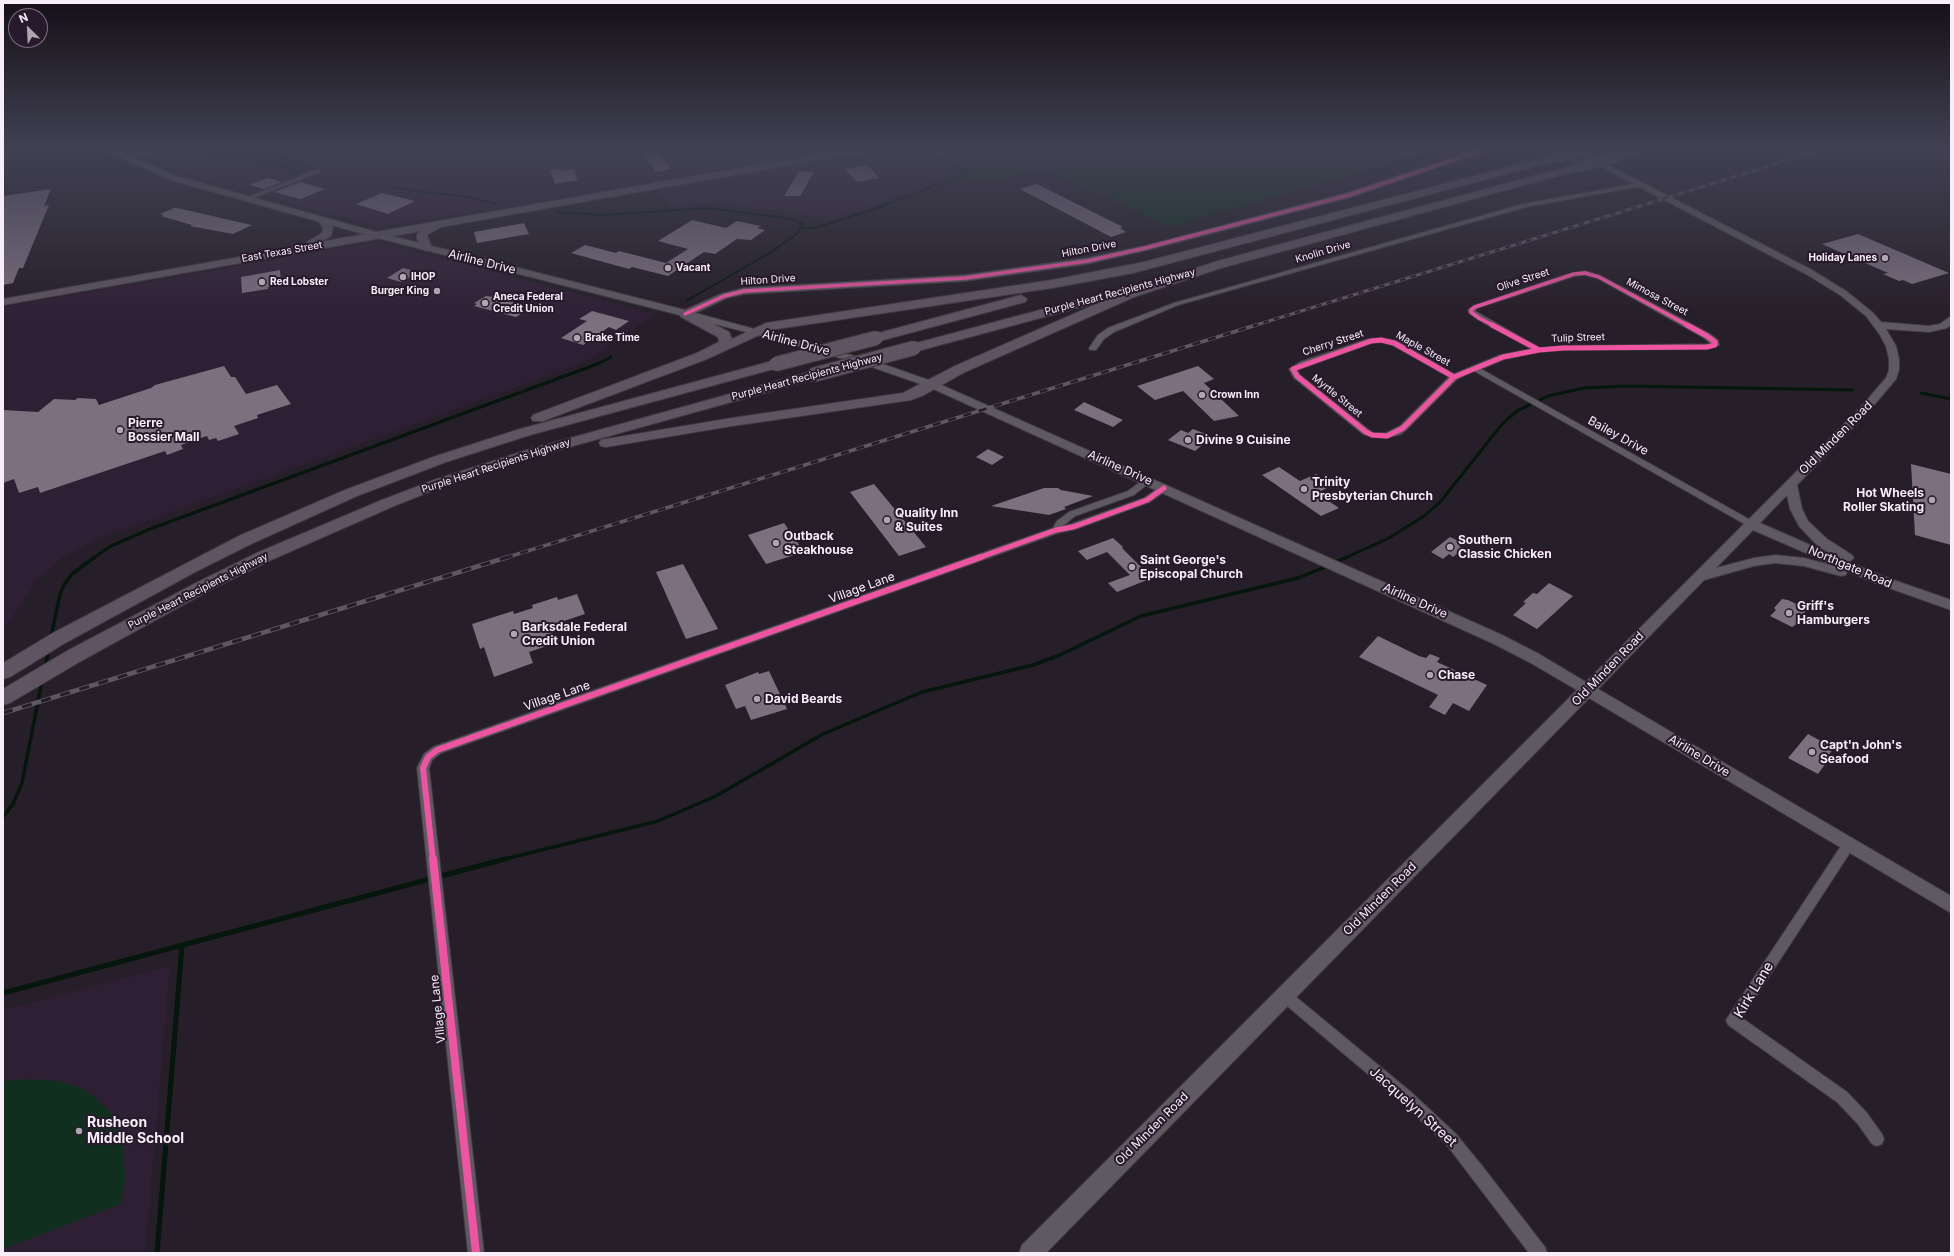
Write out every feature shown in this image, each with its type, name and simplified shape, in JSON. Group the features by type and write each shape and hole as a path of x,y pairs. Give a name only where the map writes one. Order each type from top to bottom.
{"highway":[{"name":"Purple Heart Recipients Highway","path":"3,672 59,638 134,596 244,540 351,494 441,459 525,432 1370,207"},
{"name":"Purple Heart Recipients Highway","path":"3,698 122,630 265,556 388,503 478,470 577,440 1433,207"},
{"path":"478,470 638,437 906,397 933,385 960,369 1124,297 1222,264"},
{"path":"351,494 438,455 702,356 758,332 766,327 1052,284 1144,266"},
{"path":"685,314 720,332 726,339 724,345 702,356"}],"main road":[{"name":"Airline Drive","path":"276,207 426,248 758,332 873,364 933,385 1484,632 1534,658 1951,905"},
{"name":"East Texas Street","path":"3,302 537,207"},
{"name":"Hilton Drive","path":"685,314 724,296 744,291 958,279 1025,271 1087,261 1144,248 1304,207"},
{"name":"Old Minden Road","path":"1030,1253 1588,690 1889,383 1894,370 1894,359 1889,340 1879,325 1857,303 1821,278 1683,207"},
{"path":"301,249 316,242 327,234 328,228 323,220"},
{"path":"426,248 422,239 422,234 430,228 445,223"},
{"path":"1879,325 1929,329 1943,326 1951,319"},
{"path":"1791,483 1798,515 1806,527 1828,547 1865,567 1880,580"},
{"name":"Northgate Road","path":"1751,524 1880,580 1951,605"},
{"path":"1698,577 1754,562 1784,559 1816,564 1852,576 1880,580"}],"street":[{"name":"Knolin Drive","path":"1093,348 1101,338 1111,330 1176,304 1519,207"},
{"name":"Olive Street","path":"1539,350 1471,312 1473,308 1574,274 1585,273"},
{"name":"Mimosa Street","path":"1585,273 1599,277 1708,336 1715,342 1715,344"},
{"name":"Cherry Street","path":"1293,369 1303,364 1371,341 1381,340"},
{"name":"Maple Street","path":"1381,340 1398,345 1454,377"},
{"name":"Tulip Street","path":"1372,435 1387,436 1398,432 1454,377 1503,357 1539,350 1588,347 1707,347 1715,344"},
{"name":"Bailey Drive","path":"1474,368 1751,524"},
{"name":"Myrtle Street","path":"1293,369 1297,376 1372,435"},
{"name":"Village Lane","path":"1056,530 1060,523 1072,514 1131,492 1147,480"},
{"name":"Village Lane","path":"476,1253 438,898 422,768 428,757 434,752 1056,530 1077,526 1147,500 1164,488"},
{"name":"Kirk Lane","path":"1849,844 1733,1020 1842,1097 1862,1118 1877,1139"},
{"name":"Jacquelyn Street","path":"1284,996 1406,1097 1441,1130 1478,1172 1539,1253"}],"shaded area":[{"path":"304,207 510,207 378,227"},
{"path":"744,207 871,207 854,213 821,220 808,215"},
{"path":"377,242 655,314 585,362 95,540 62,558 37,579 17,611 3,628 3,307"},
{"name":"Rusheon Middle School","path":"170,966 145,1253 3,1253 3,1010"}],"green space":[{"path":"1127,207 1241,207 1172,226 1160,224"},
{"path":"28,1079 59,1081 75,1086 87,1091 108,1109 119,1130 123,1147 125,1178 121,1204 3,1249 3,1081"}],"building":[{"path":"3,207 48,207 23,268 19,268 13,283 3,285"},
{"path":"364,207 403,207 388,214"},
{"path":"1053,207 1082,207 1123,227 1120,228 1126,232 1111,237"},
{"path":"174,208 252,225 233,234 190,226 192,225 161,216 164,215 160,214"},
{"path":"692,220 726,228 737,221 761,226 757,228 765,230 751,240 737,239 715,254 704,252 668,276 632,267 629,269 571,253 585,245 616,253 619,251 666,263 688,249 658,241"},
{"path":"524,223 529,234 477,243 474,232"},
{"name":"Holiday Lanes","path":"1858,234 1949,273 1912,284 1903,280 1899,281 1883,274 1888,273 1822,244"},
{"name":"IHOP","path":"403,268 419,272 401,282 387,278"},
{"name":"Red Lobster","path":"280,270 281,284 268,287 268,289 242,293 241,277"},
{"path":"486,296 532,307 516,317 474,306 477,304 474,303"},
{"path":"592,311 629,321 616,330 609,327 583,345 561,338 587,321 579,319"},
{"name":"Pierre Bossier Mall","path":"224,366 231,377 235,377 246,394 277,385 291,404 257,415 258,418 234,426 239,434 218,441 216,438 209,440 207,436 181,445 183,449 167,455 165,451 40,493 38,487 19,493 14,479 3,483 3,410 38,412 54,399 96,399 99,405 151,388 155,385"},
{"name":"Crown Inn","path":"1198,366 1214,379 1204,383 1239,416 1214,421 1183,391 1155,400 1137,386"},
{"path":"1084,402 1123,420 1113,427 1074,410"},
{"name":"Divine 9 Cuisine","path":"1193,429 1206,434 1201,439 1207,441 1195,451 1168,440 1181,430 1188,433"},
{"path":"988,449 1004,457 992,465 976,457"},
{"name":"Hot Wheels Roller Skating","path":"1911,464 1951,474 1951,545 1915,535"},
{"name":"Trinity Presbyterian Church","path":"1279,467 1300,481 1316,474 1333,485 1317,493 1339,508 1321,516 1262,475"},
{"name":"Quality Inn & Suites","path":"874,484 926,547 899,556 850,492"},
{"path":"1044,488 1058,488 1061,490 1093,496 1064,507 1066,509 1049,515 991,506"},
{"name":"Outback Steakhouse","path":"784,523 804,552 766,564 748,535"},
{"name":"Southern Classic Chicken","path":"1450,537 1463,543 1459,546 1463,549 1453,557 1449,554 1443,559 1431,552"},
{"name":"Saint George's Episcopal Church","path":"1113,538 1152,578 1117,592 1108,583 1130,575 1107,552 1087,560 1078,551"},
{"path":"683,564 718,629 686,639 656,572"},
{"path":"1549,583 1573,596 1537,629 1513,615 1526,603 1523,602 1533,593 1537,594"},
{"name":"Barksdale Federal Credit Union","path":"577,594 585,614 549,626 556,643 529,652 533,663 494,677 484,647 480,649 472,624 513,611 514,614 533,608 532,605 557,597 558,600"},
{"name":"Griff's Hamburgers","path":"1782,599 1788,600 1807,609 1801,618 1803,620 1792,627 1770,616 1776,610 1774,608"},
{"name":"Chase","path":"1378,636 1419,656 1426,658 1430,654 1440,658 1437,662 1487,685 1469,711 1453,703 1445,715 1429,707 1438,695 1359,657"},
{"name":"David Beards","path":"769,671 787,709 751,720 745,706 736,709 725,685 758,672 759,674"},
{"name":"Capt'n John's Seafood","path":"1808,734 1834,748 1827,757 1829,759 1818,774 1788,758"}],"waterway":[{"path":"802,228 815,228 881,207"},
{"path":"557,212 602,215 707,208 792,219 803,224 798,233 770,253 686,301"},
{"path":"93,558 111,546 150,529 600,363 611,357"},
{"path":"1345,558 1389,538 1424,516 1441,501 1503,423 1517,411 1548,396 1584,388 1626,386 1852,390"},
{"path":"1921,393 1951,399"},
{"path":"51,637 60,594 64,585 72,574 95,557"},
{"path":"1333,563 1347,557"},
{"path":"505,859 658,821 716,796 823,734 922,692 1033,665 1060,655 1141,616 1298,578 1328,566"},
{"path":"45,667 49,649"},
{"path":"3,817 13,804 22,783 42,681"},
{"path":"3,993 505,859"},
{"path":"157,1253 182,946"}],"railway":[{"path":"1253,326 1638,207"},
{"path":"505,558 1256,325"},
{"path":"3,713 508,557"}],"cycle path":[{"path":"685,314 724,296 744,291 965,278 1087,261 1145,248 1304,207"},
{"path":"1454,377 1394,343 1381,340 1371,341 1303,364 1293,369 1297,376 1366,432 1372,435 1387,436 1398,432 1403,428 1454,377 1503,357 1539,350 1563,348 1707,347 1715,345 1715,342 1707,336 1599,277 1585,273 1574,274 1475,307 1471,310 1471,312 1479,318 1539,350"},
{"path":"476,1253 423,768 428,757 437,750 1056,530 1073,527 1147,500 1164,488"}],"place":[{"name":"Holiday Lanes","path":"1885,258"},
{"name":"Vacant","path":"668,268"},
{"name":"IHOP","path":"403,277"},
{"name":"Red Lobster","path":"262,282"},
{"name":"Burger King","path":"437,291"},
{"name":"Aneca Federal Credit Union","path":"485,303"},
{"name":"Brake Time","path":"577,338"},
{"name":"Crown Inn","path":"1202,395"},
{"name":"Pierre Bossier Mall","path":"120,430"},
{"name":"Divine 9 Cuisine","path":"1188,440"},
{"name":"Trinity Presbyterian Church","path":"1304,489"},
{"name":"Hot Wheels Roller Skating","path":"1932,500"},
{"name":"Quality Inn & Suites","path":"887,520"},
{"name":"Outback Steakhouse","path":"776,543"},
{"name":"Southern Classic Chicken","path":"1450,547"},
{"name":"Saint George's Episcopal Church","path":"1132,567"},
{"name":"Griff's Hamburgers","path":"1789,613"},
{"name":"Barksdale Federal Credit Union","path":"514,634"},
{"name":"Chase","path":"1430,675"},
{"name":"David Beards","path":"757,699"},
{"name":"Capt'n John's Seafood","path":"1812,752"},
{"name":"Rusheon Middle School","path":"79,1131"}]}
